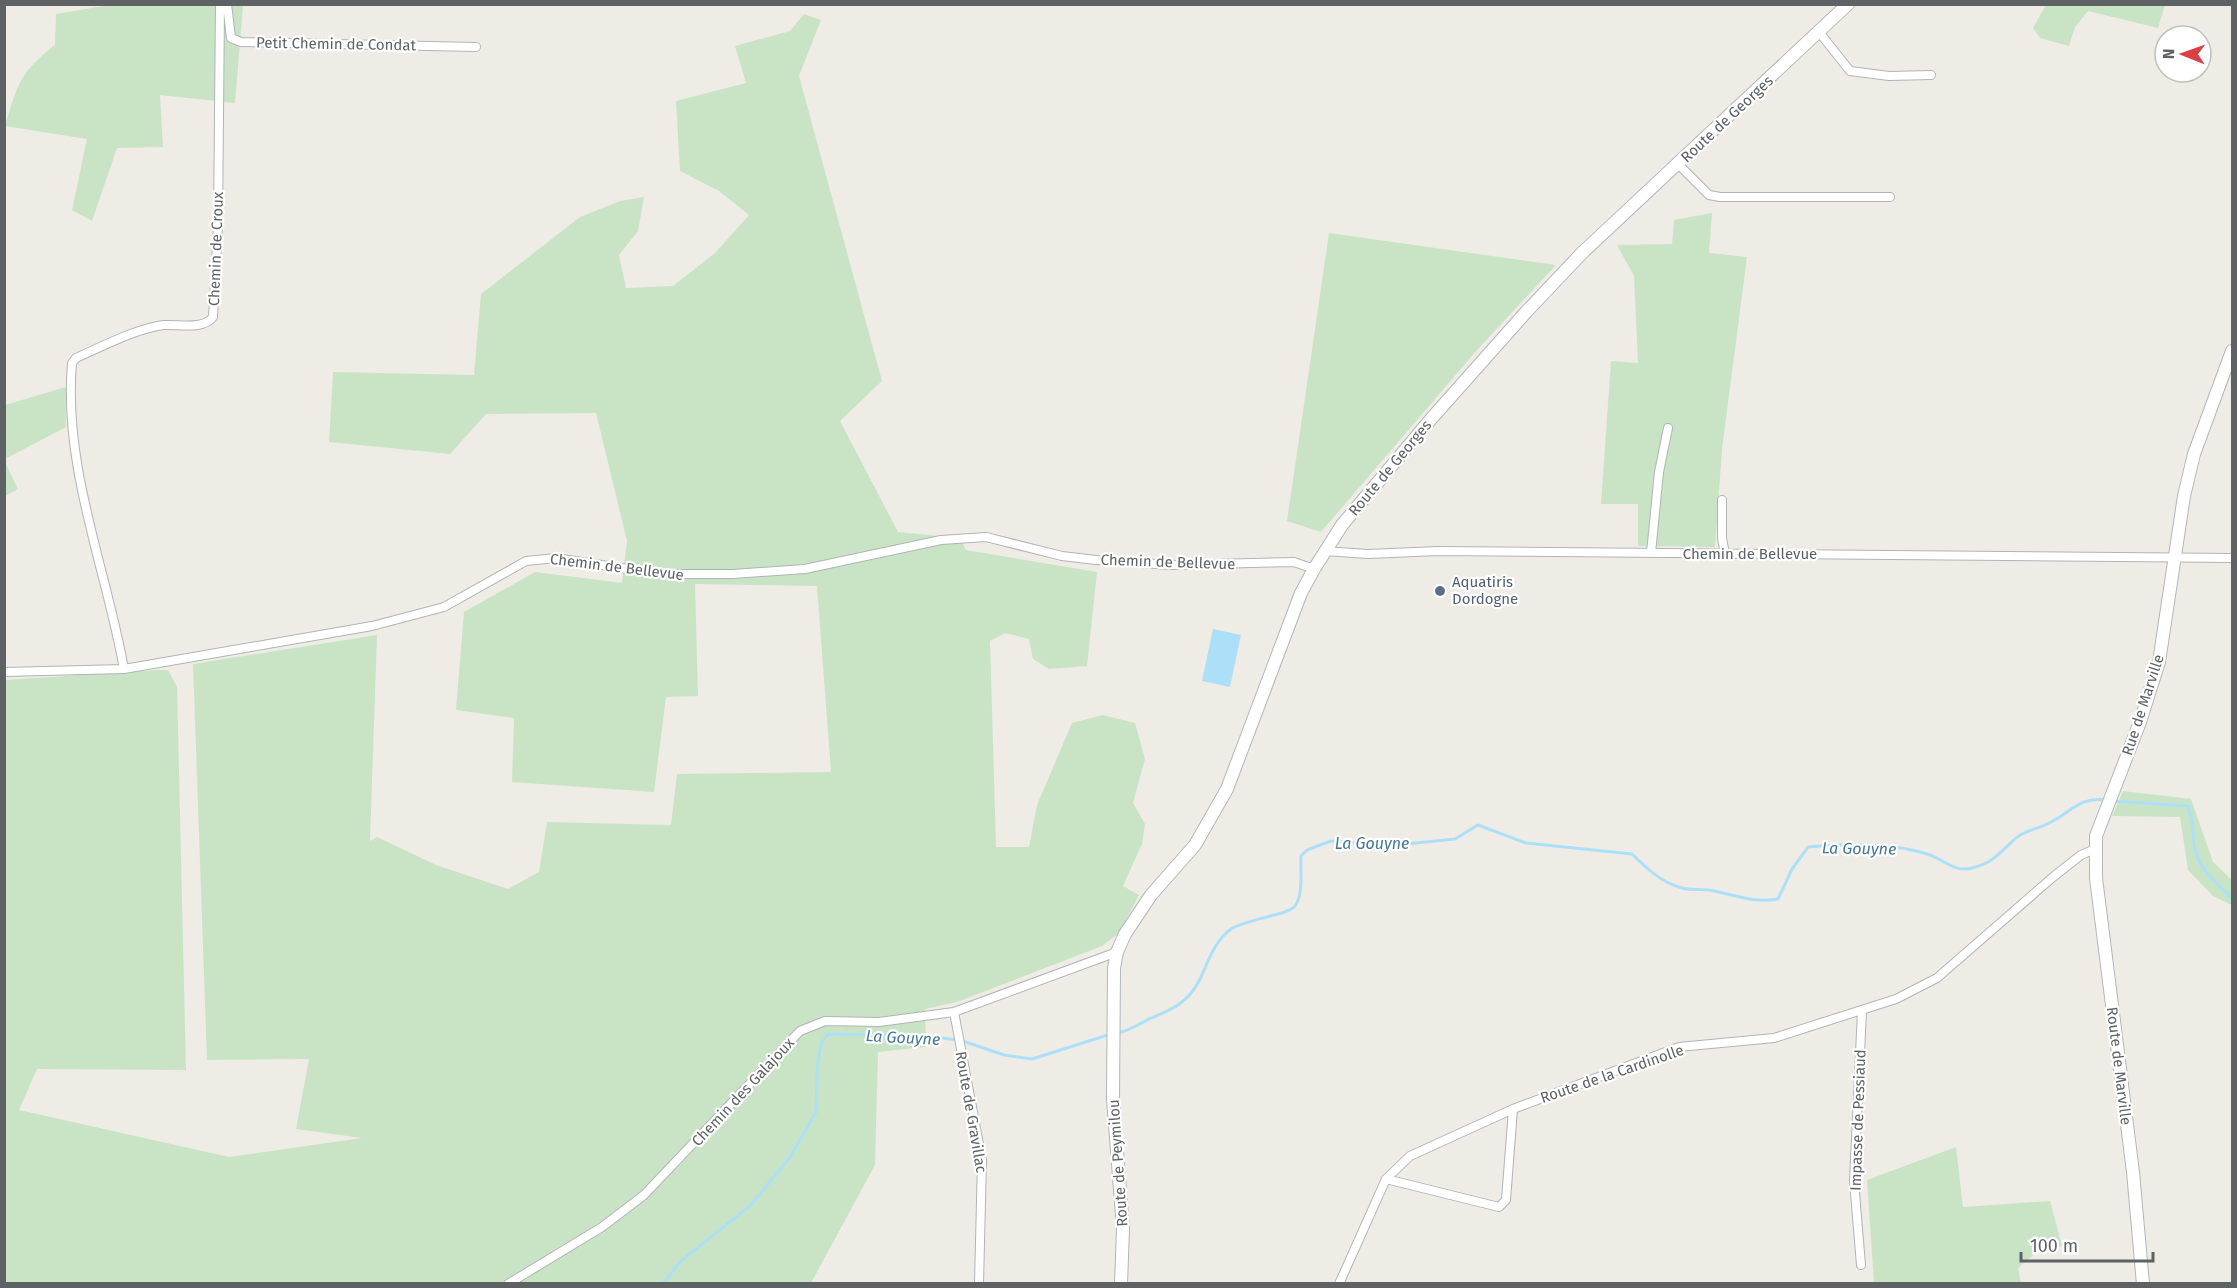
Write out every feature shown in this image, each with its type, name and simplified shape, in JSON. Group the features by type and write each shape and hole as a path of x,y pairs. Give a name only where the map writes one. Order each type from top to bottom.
{"street":[{"name":"Chemin de Croux","path":"124,669 75,455 70,408 72,363 76,358 148,328 199,324 209,322 213,317 218,225 220,4"},
{"name":"Petit Chemin de Condat","path":"227,4 231,38 241,42 476,47"},
{"name":"Route de Georges","path":"1113,1043 1117,952 1125,934 1151,895 1195,845 1227,789 1281,640 1314,568 1342,525 1431,419 1582,253 1848,4"},
{"path":"1819,32 1850,71 1889,76 1931,75"},
{"path":"1678,164 1709,195 1720,197 1890,197"},
{"name":"Rue de Marville","path":"2095,849 2103,815 2140,722 2159,662 2194,454 2232,351"},
{"path":"1651,553 1659,472 1668,428"},
{"path":"1722,500 1722,538 1725,554"},
{"name":"Chemin de Bellevue","path":"4,672 124,669 401,620 444,607 514,566 540,558 556,558 634,572 679,576 752,573 838,564 941,540 986,537 1062,556 1096,560 1172,565 1294,562 1314,568"},
{"name":"Chemin de Bellevue","path":"1324,551 1368,554 1438,551 2232,558"},
{"name":"Route de la Cardinolle","path":"1339,1284 1386,1179 1410,1156 1513,1109 1679,1047 1774,1038 1862,1011 1918,990 1937,978 2053,877 2081,855 2095,849"},
{"name":"Route de Marville","path":"2095,849 2096,878 2133,1172 2143,1284"},
{"name":"Chemin des Galajoux","path":"508,1284 602,1227 644,1195 800,1031 808,1026 825,1021 879,1022 954,1012 1117,952"},
{"name":"Impasse de Pessiaud","path":"1861,1266 1854,1181 1862,1011"},
{"name":"Route de Gravillac","path":"954,1012 983,1171 979,1284"},
{"name":"Route de Peymilou","path":"1113,1043 1113,1099 1122,1229 1121,1284"},
{"path":"1386,1179 1499,1207 1506,1200 1513,1109"}],"green space":[{"path":"2046,4 2165,5 2159,24 2153,24 2153,27 2088,11 2075,27 2069,46 2040,38 2033,28"},
{"path":"110,5 243,5 235,103 160,95 163,147 117,148 92,221 72,210 87,139 5,126 21,80 34,64 55,45 56,14"},
{"path":"804,14 821,20 799,76 882,381 840,421 898,532 960,538 966,550 1097,572 1087,666 1049,669 1033,659 1029,639 1005,633 990,641 996,847 1029,847 1037,805 1072,723 1103,715 1135,723 1145,759 1133,803 1145,824 1142,844 1123,886 1139,895 1119,933 1102,946 957,1002 925,1009 926,1047 878,1052 875,1165 811,1283 5,1284 5,680 168,670 177,687 186,1070 37,1069 19,1110 229,1157 362,1138 296,1129 309,1059 207,1060 193,664 377,635 370,841 377,837 436,865 508,889 539,872 547,822 671,825 677,774 831,772 817,586 695,584 698,696 666,697 654,792 512,782 514,718 456,710 464,612 535,572 622,583 627,541 596,413 486,414 450,454 329,442 333,372 474,375 481,294 580,217 620,201 644,197 638,231 619,255 626,288 673,286 715,253 749,215 719,191 680,171 676,101 746,83 735,46 790,31"},
{"path":"1712,213 1709,253 1747,257 1722,449 1715,547 1638,546 1638,504 1601,504 1611,361 1638,363 1634,276 1617,245 1672,244 1674,220"},
{"path":"1329,233 1556,265 1478,349 1321,532 1287,521"},
{"path":"66,387 66,427 5,459 5,405"},
{"path":"5,462 18,489 4,496"},
{"path":"2123,791 2191,799 2213,862 2232,880 2232,905 2213,896 2188,870 2180,817 2112,816"},
{"path":"1956,1147 1963,1207 2050,1201 2062,1246 2037,1252 2018,1268 2021,1283 1874,1283 1867,1180"}],"water":[{"path":"1213,629 1241,635 1230,687 1202,681"}],"waterway":[{"name":"La Gouyne","path":"1118,1033 1171,1009 1190,995 1216,945 1231,929 1246,922 1285,912 1295,906 1301,888 1301,856 1307,850 1331,841 1396,845 1455,839 1478,825 1526,843 1632,854 1668,883 1686,889 1710,890 1754,900 1770,900 1778,899 1792,869 1808,847 1854,844 1901,848 1930,855 1955,867 1966,869 1986,863 2020,835 2045,825 2082,803 2089,800 2106,800"},
{"name":"La Gouyne","path":"2112,801 2188,806 2199,860 2208,874 2232,898"},
{"name":"La Gouyne","path":"662,1284 682,1260 750,1206 790,1157 816,1112 817,1070 821,1044 828,1034 929,1036 963,1041 1004,1055 1032,1059 1111,1034"}],"place":[{"name":"Aquatiris Dordogne","path":"1440,591"}]}
